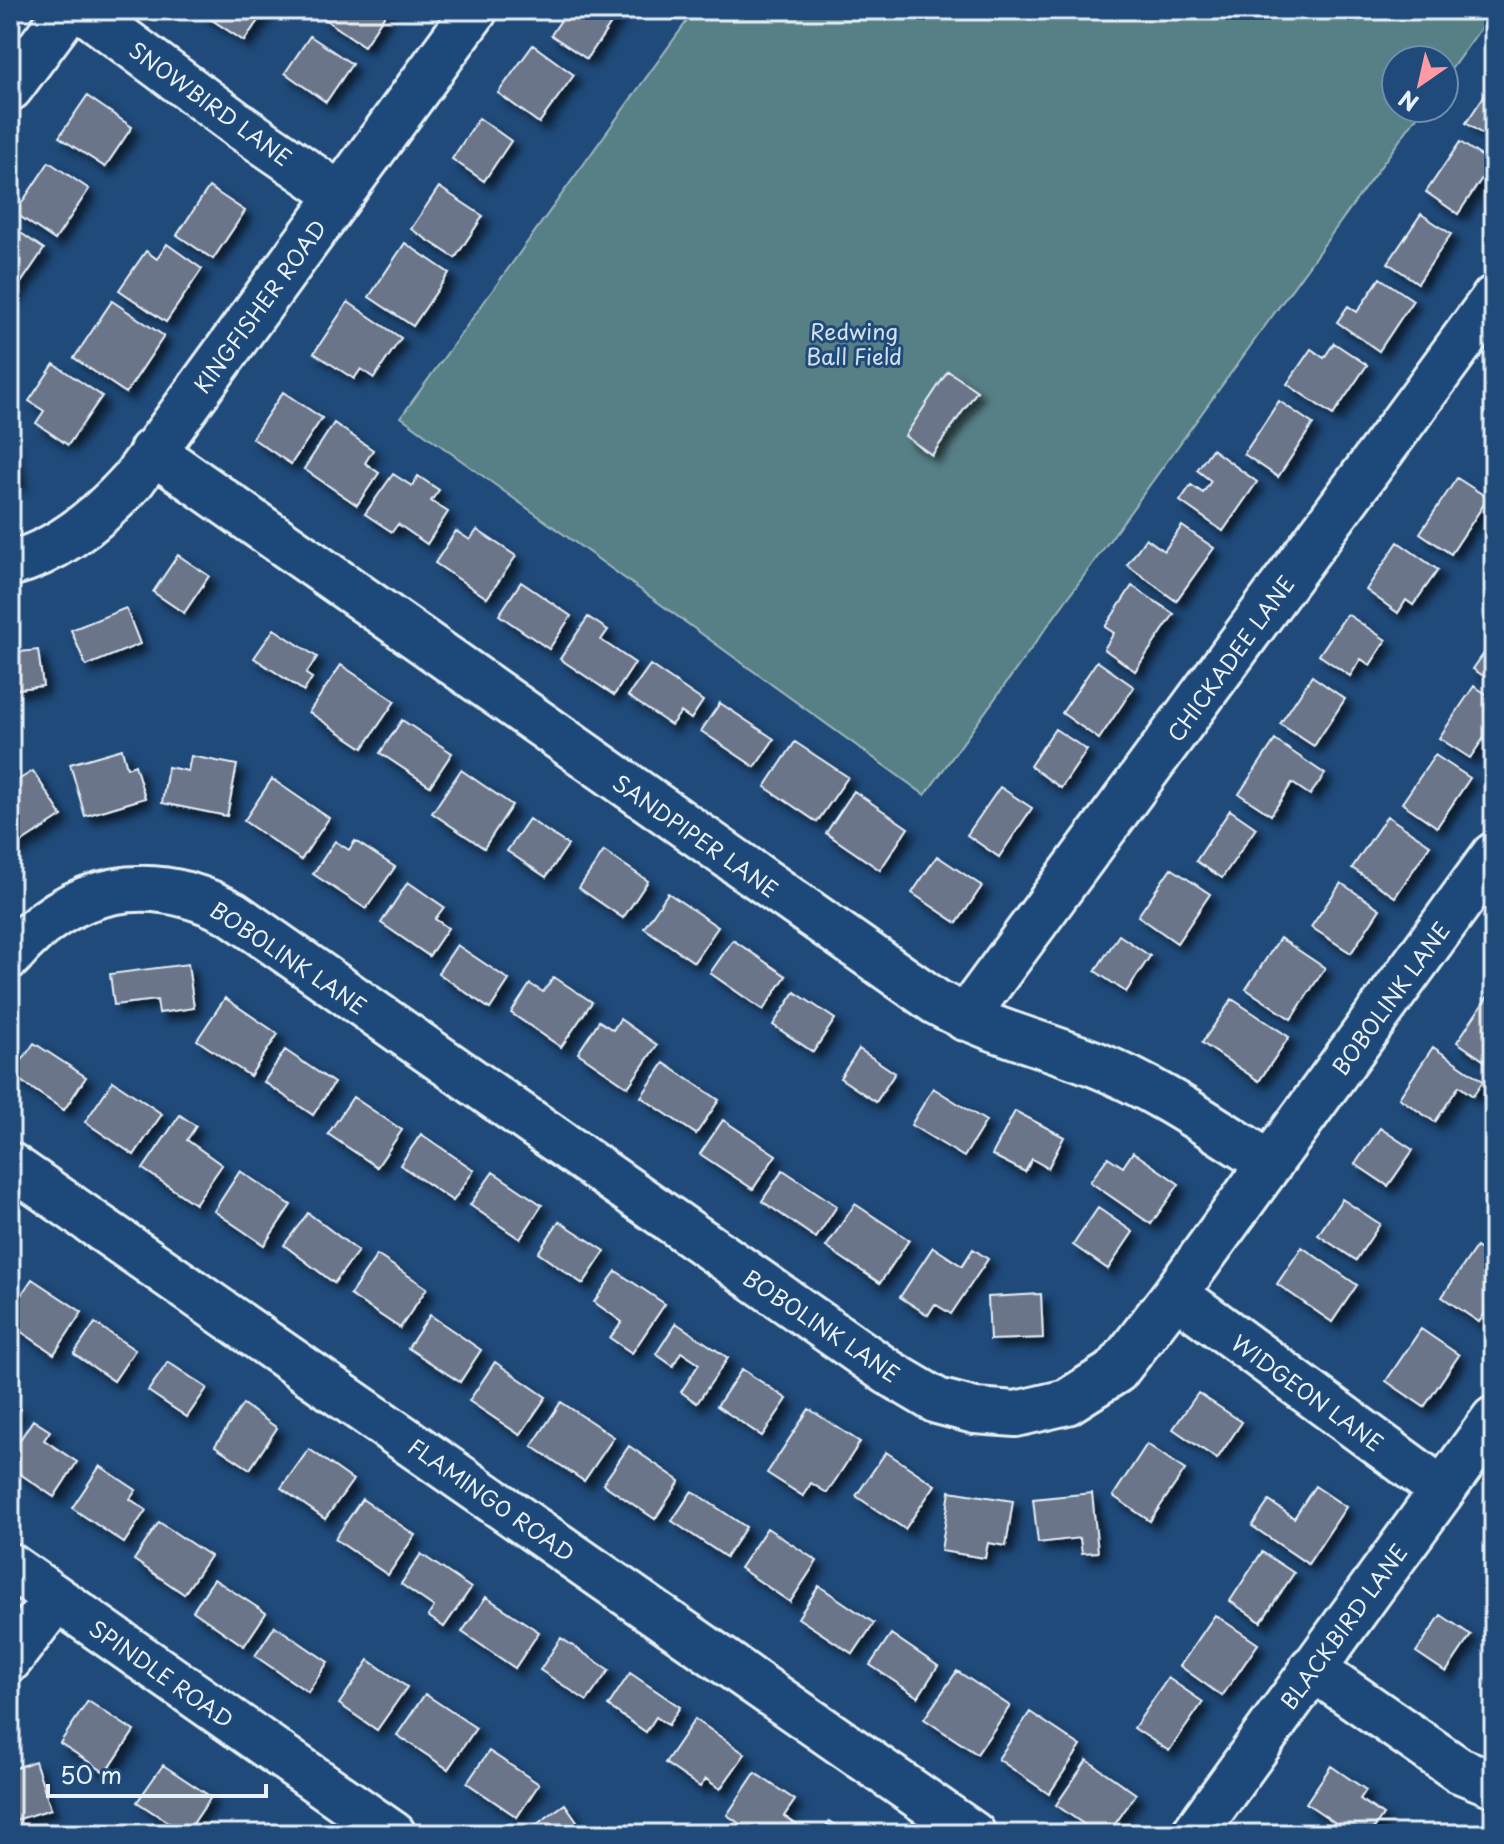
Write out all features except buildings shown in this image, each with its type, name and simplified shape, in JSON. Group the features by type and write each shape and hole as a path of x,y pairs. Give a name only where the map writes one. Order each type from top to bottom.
{"street":[{"path":"10,88 68,10"},
{"name":"SNOWBIRD LANE","path":"83,10 241,127 340,195"},
{"name":"KINGFISHER ROAD","path":"10,564 62,542 107,509 133,480 475,10"},
{"name":"CHICKADEE LANE","path":"965,1018 1494,298"},
{"name":"SANDPIPER LANE","path":"152,451 936,1002 965,1018 1095,1064 1149,1088 1270,1164"},
{"name":"BOBOLINK LANE","path":"10,956 47,919 81,900 109,892 138,888 172,891 209,901 233,914 888,1372 937,1401 975,1411 1016,1414 1067,1402 1116,1371 1494,855"},
{"name":"FLAMINGO ROAD","path":"10,1165 956,1829"},
{"name":"WIDGEON LANE","path":"1175,1294 1442,1490"},
{"name":"BLACKBIRD LANE","path":"1194,1834 1494,1419"},
{"name":"SPINDLE ROAD","path":"10,1566 393,1834"},
{"path":"10,1659 56,1599"},
{"path":"1312,1668 1459,1770 1494,1784"}],"green space":[{"name":"Redwing Ball Field","path":"695,10 1494,10 1460,57 1460,44 1380,44 1380,124 1411,124 925,795 401,417"}]}
